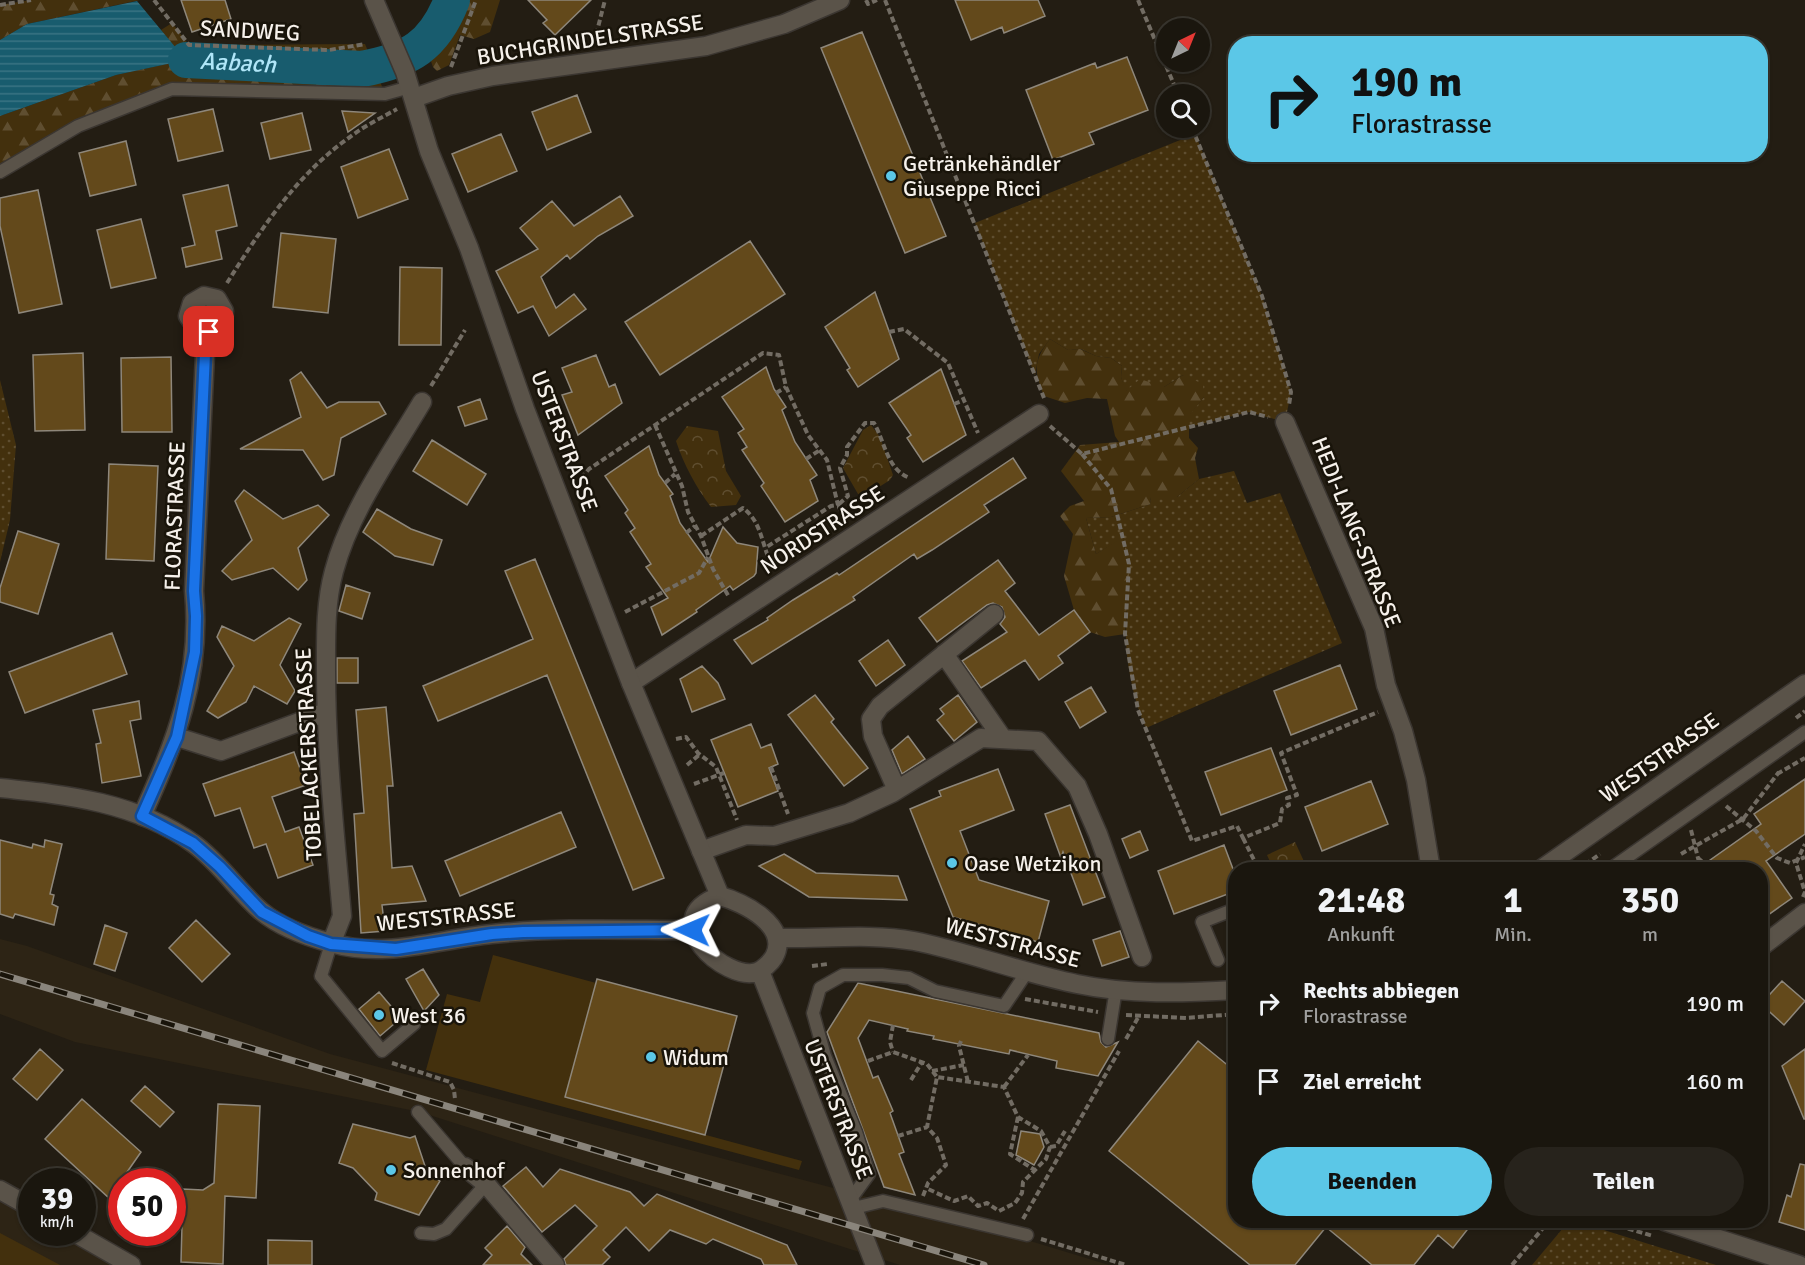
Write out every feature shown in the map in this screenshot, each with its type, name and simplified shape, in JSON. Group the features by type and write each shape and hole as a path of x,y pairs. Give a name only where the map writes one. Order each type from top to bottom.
{"street":[{"name":"USTERSTRASSE","path":"374,0 392,40 407,92 429,151 469,248 525,409 632,683 720,896"},
{"name":"BUCHGRINDELSTRASSE","path":"407,92 493,76 664,54 745,37 784,24 840,0"},
{"path":"204,296 217,299 224,311 224,318 215,330 206,332 191,323 189,309 197,298 204,296"},
{"name":"FLORASTRASSE","path":"142,816 177,737 195,652 194,591 206,332"},
{"name":"TOBELACKERSTRASSE","path":"331,944 342,916 326,712 326,629 334,571 358,512 422,402"},
{"name":"NORDSTRASSE","path":"632,683 1039,414"},
{"name":"HEDI-LANG-STRASSE","path":"1285,422 1374,628 1386,685 1403,731 1416,780 1430,862"},
{"path":"897,790 873,736 871,719 880,706 994,614"},
{"path":"944,654 1003,739"},
{"name":"WESTSTRASSE","path":"1551,862 1805,684"},
{"path":"177,737 221,751 326,712"},
{"path":"701,851 742,837 774,836 849,813 897,790 981,738 1038,741 1077,786 1098,834 1142,957"},
{"name":"WESTSTRASSE","path":"0,788 79,797 142,816 193,843 220,867 262,912 308,936 331,944 396,949 492,934 523,932 692,930"},
{"path":"720,896 733,900 754,912 769,924 778,938 777,950 772,960 760,971 747,974 722,962 697,941 692,930 700,907 720,896"},
{"path":"1768,942 1798,918"},
{"name":"WESTSTRASSE","path":"778,938 873,937 913,941 1079,985 1185,993 1228,990"},
{"name":"USTERSTRASSE","path":"760,971 875,1265"},
{"path":"465,1167 486,1184 555,1265"},
{"path":"0,1190 18,1200"},
{"path":"1691,1228 1799,1265"},
{"path":"96,1245 131,1265"}],"lane":[{"path":"0,172 78,126 172,89 385,94 407,92"},
{"path":"1621,862 1800,736"},
{"path":"1218,960 1202,922 1228,912"},
{"path":"331,944 321,976 382,1051 414,1024"},
{"path":"852,1204 869,1174 856,1131 825,1056 813,1013 820,988 843,975 882,975 909,978 935,991 1004,1006 1027,972"},
{"path":"1108,1040 1116,989"},
{"path":"418,1112 465,1167"},
{"path":"421,1233 434,1234 446,1229 486,1184"},
{"path":"852,1204 883,1201 1021,1234"}],"path":[{"path":"0,5 32,0"},
{"name":"SANDWEG","path":"154,0 189,45 329,50 365,44"},
{"path":"444,73 451,67 476,0"},
{"path":"593,62 595,32 605,0"},
{"path":"866,0 868,4 877,0"},
{"path":"885,0 1044,396 1039,414 1082,454 1111,489 1129,564 1125,634 1138,710 1192,841 1237,826 1254,862"},
{"path":"1138,0 1174,84"},
{"path":"217,299 260,230 310,171 350,136 407,92"},
{"path":"1082,454 1249,412 1285,422 1291,392 1262,296 1196,138"},
{"path":"889,332 904,329 948,363 979,441"},
{"path":"422,402 465,330"},
{"path":"575,485 590,469 764,353 779,355 786,387 808,435 827,460 838,505 855,535"},
{"path":"776,393 786,387"},
{"path":"954,404 964,400"},
{"path":"765,549 831,506 838,505 848,496 840,468 847,455 847,447 865,423 871,421 883,438 893,468 903,476 918,481 923,490"},
{"path":"654,425 708,557 739,613"},
{"path":"806,459 820,450"},
{"path":"665,483 675,474"},
{"path":"701,536 743,508 752,515 762,534 765,549 783,583"},
{"path":"686,533 695,526"},
{"path":"625,612 699,573 708,557"},
{"path":"1376,704 1380,718"},
{"path":"1243,838 1280,823 1282,809 1289,806 1287,798 1297,795 1281,753 1378,712"},
{"path":"1682,854 1743,819 1799,745 1800,736"},
{"path":"676,739 686,738 699,755 722,773 742,837"},
{"path":"687,765 699,755"},
{"path":"771,767 794,830"},
{"path":"694,784 722,773"},
{"path":"1714,797 1756,831 1777,858 1796,863 1805,857"},
{"path":"1691,828 1699,862"},
{"path":"1798,918 1788,918 1798,909 1805,892 1796,863 1805,844"},
{"path":"1697,857 1703,862"},
{"path":"1126,1265 1021,1234 1139,1016"},
{"path":"893,1025 891,1042 893,1052"},
{"path":"961,1041 959,1046 968,1082"},
{"path":"868,1061 893,1052 922,1062 937,1077 1004,1087"},
{"path":"1004,1087 1028,1055"},
{"path":"390,1062 450,1082 454,1090 454,1099"},
{"path":"911,1080 922,1062"},
{"path":"932,1071 964,1065"},
{"path":"927,1127 937,1077"},
{"path":"928,1189 954,1201 968,1196 978,1206 987,1203 999,1211 1015,1203 1022,1193 1023,1182 1046,1159 1050,1147 1041,1131 1018,1117 1004,1087"},
{"path":"1018,1117 1010,1154 1036,1171"},
{"path":"898,1136 927,1127"},
{"path":"918,1198 921,1198 928,1189 928,1183 946,1165 937,1138 927,1127"},
{"path":"1050,1147 1056,1146 1065,1131"},
{"path":"1512,1265 1543,1228"}],"shaded area":[{"path":"0,939 27,946 330,1054 1017,1237 1109,1265 900,1265 420,1112 75,1042 0,1014"},
{"path":"0,1190 18,1200 18,1246 96,1245 131,1265 0,1265"}],"green space":[{"path":"31,0 140,0 27,24 0,40 0,5"},
{"path":"442,0 500,0 490,32 474,39 460,35 449,65 437,71 433,67 419,27"},
{"path":"172,23 189,45 365,44 385,94 172,89 78,126 0,172 0,116 116,75 185,60 161,30"},
{"path":"1185,138 1197,138 1262,296 1291,392 1285,422 1249,412 1189,427 1189,415 1204,397 1183,375 1164,387 1125,391 1121,377 1122,366 1111,358 1096,356 1081,349 1068,350 1050,339 1039,354 1035,375 975,223"},
{"path":"1050,339 1068,350 1080,349 1096,356 1111,358 1122,366 1121,377 1126,391 1140,379 1164,387 1183,375 1203,384 1204,397 1189,416 1189,438 1198,448 1195,458 1199,479 1177,497 1150,497 1151,504 1111,517 1086,518 1096,554 1123,537 1129,576 1125,634 1105,637 1090,632 1074,610 1064,576 1073,534 1060,516 1070,506 1084,501 1061,471 1080,445 1119,442 1115,436 1107,399 1087,398 1065,403 1044,396 1038,380 1037,366 1040,354"},
{"path":"0,380 16,445 10,520 0,562"},
{"path":"871,425 880,437 893,475 890,480 865,496 858,494 843,468 863,430"},
{"path":"687,426 718,431 726,471 741,496 736,505 711,507 700,492 676,441"},
{"path":"1234,471 1247,503 1280,493 1342,643 1146,728 1134,694 1127,655 1127,573 1123,538 1096,554 1086,518 1111,517 1151,504 1150,497 1177,497 1199,479"},
{"path":"1295,842 1304,862 1270,862 1267,855"},
{"path":"493,955 596,983 566,1097 802,1161 799,1170 426,1070 447,994 480,1002"},
{"path":"1563,1228 1597,1228 1716,1265 1532,1265"},
{"path":"0,1233 18,1243 18,1246 24,1246 60,1265 0,1265"}],"water":[{"path":"137,1 186,60 116,75 0,116 0,40 27,24"}],"building":[{"path":"181,0 225,0 231,19 192,32"},
{"path":"528,0 591,0 555,35 543,23 547,20"},
{"path":"955,0 1038,0 1045,16 1004,33 1002,27 971,40"},
{"path":"862,32 946,236 905,253 821,48"},
{"path":"1127,57 1148,110 1089,133 1094,144 1053,160 1026,90 1095,63 1097,68"},
{"path":"577,95 591,132 547,150 532,112"},
{"path":"213,109 223,151 178,161 168,119"},
{"path":"342,111 375,113 348,132"},
{"path":"302,113 311,150 270,159 261,123"},
{"path":"501,134 517,171 468,192 452,154"},
{"path":"126,141 136,185 90,196 79,153"},
{"path":"389,149 408,199 358,218 341,167"},
{"path":"228,185 237,226 216,231 222,259 186,267 182,248 195,245 183,195"},
{"path":"38,190 62,304 19,313 0,226 0,198"},
{"path":"620,196 633,216 598,236 570,259 567,255 541,277 556,308 574,294 586,309 549,336 533,306 518,313 496,271 538,249 520,228 552,201 574,226"},
{"path":"141,219 156,278 111,288 97,230"},
{"path":"281,233 336,239 328,313 273,307"},
{"path":"750,241 785,294 660,375 625,322"},
{"path":"400,267 442,268 441,345 399,345"},
{"path":"875,292 899,359 858,387 847,370 850,368 825,327"},
{"path":"83,353 85,430 35,431 33,355"},
{"path":"596,355 609,387 615,384 622,403 578,435 562,395 572,392 562,368"},
{"path":"171,357 172,432 122,432 121,358"},
{"path":"766,367 774,389 786,407 782,410 795,442 817,475 810,480 818,501 785,522 761,486 764,483 742,450 747,447 738,433 744,429 722,397"},
{"path":"941,369 966,435 923,462 907,438 911,435 889,403"},
{"path":"301,372 327,408 339,402 379,402 386,414 341,438 334,475 323,480 303,450 240,449 301,417 290,380"},
{"path":"480,399 487,419 465,426 458,407"},
{"path":"432,440 486,474 467,505 413,471"},
{"path":"649,446 659,475 673,494 670,496 680,523 708,562 723,527 737,543 758,547 754,576 733,590 730,586 696,610 697,612 662,635 651,607 668,598 646,567 651,564 630,532 635,528 625,513 628,510 605,476"},
{"path":"1013,458 1026,478 984,505 989,512 932,550 917,559 914,554 853,597 855,600 752,664 734,640 768,620 767,618 793,600 837,573 839,575"},
{"path":"109,464 158,466 154,561 106,559"},
{"path":"244,490 283,519 318,505 329,515 298,548 307,580 298,590 273,568 232,580 222,571 252,540 235,501"},
{"path":"377,509 411,529 442,540 433,565 395,556 363,532"},
{"path":"18,531 59,544 38,614 0,602 0,588"},
{"path":"535,559 664,878 633,890 547,675 438,721 423,686 533,639 505,571"},
{"path":"998,560 1015,583 1005,591 1039,635 1074,610 1090,632 1058,656 1063,663 1039,680 1025,660 981,688 962,661 1007,632 1000,624 1005,617 1002,607 993,603 987,605 937,642 919,618"},
{"path":"346,585 370,593 362,619 339,611"},
{"path":"289,618 301,624 280,665 295,691 287,704 254,686 246,702 218,718 207,711 234,666 217,637 222,626 254,641"},
{"path":"112,633 127,674 25,713 9,672"},
{"path":"888,640 905,665 876,686 859,661"},
{"path":"337,658 358,658 358,683 337,683"},
{"path":"1340,665 1357,709 1291,735 1274,691"},
{"path":"702,666 718,683 725,699 692,712 680,679"},
{"path":"1091,687 1106,712 1080,728 1065,702"},
{"path":"815,695 834,719 831,722 868,768 844,786 788,715"},
{"path":"958,695 977,722 954,741 937,720 944,714 940,709"},
{"path":"139,701 141,719 130,721 141,776 102,783 96,744 101,743 93,710"},
{"path":"386,707 393,786 387,786 392,868 412,866 426,901 382,905 385,931 361,933 354,814 364,813 356,710"},
{"path":"751,724 761,748 771,744 778,764 769,768 778,791 738,807 711,740"},
{"path":"908,736 925,759 902,774 892,750"},
{"path":"1271,748 1287,790 1221,815 1205,772"},
{"path":"294,752 306,785 272,797 285,832 299,827 313,865 278,878 266,844 254,848 240,808 215,816 203,784"},
{"name":"Oase Wetzikon","path":"998,769 1014,810 960,831 979,880 1049,901 1038,942 953,917 910,809 941,796 939,791"},
{"path":"1805,779 1805,834 1767,862 1707,862 1761,824 1754,814"},
{"path":"1371,781 1388,824 1322,851 1305,807"},
{"path":"1070,805 1105,897 1083,905 1063,852 1061,858 1045,814"},
{"path":"561,812 576,847 460,896 445,861"},
{"path":"1140,831 1148,850 1130,858 1122,839"},
{"path":"0,840 32,848 33,844 44,847 45,840 62,844 50,894 54,895 52,904 58,907 54,925 15,914 13,918 0,914"},
{"path":"1224,845 1230,862 1228,862 1228,894 1174,914 1158,871"},
{"path":"784,854 816,873 898,876 907,900 809,897 759,866"},
{"path":"1768,864 1792,898 1768,915"},
{"path":"196,920 230,954 202,982 169,948"},
{"path":"105,925 127,933 115,971 94,964"},
{"path":"1120,931 1129,957 1102,966 1093,940"},
{"path":"423,969 439,995 424,1011 406,979"},
{"name":"Widum","path":"597,979 737,1016 705,1135 565,1097"},
{"path":"1782,981 1805,1001 1784,1025 1768,1010 1768,996"},
{"path":"858,983 1099,1033 1101,1042 1106,1047 1118,1042 1098,1076 1056,1068 1057,1061 1010,1050 1009,1054 933,1039 934,1036 869,1020 858,1038 873,1078 878,1076 893,1111 890,1113 904,1152 899,1154 915,1195 884,1187 827,1032"},
{"name":"West 36","path":"379,992 401,1018 380,1036 359,1009"},
{"path":"1198,1041 1228,1065 1228,1228 1325,1228 1295,1265 1250,1265 1109,1151"},
{"path":"40,1049 63,1070 37,1100 13,1079"},
{"path":"1805,1049 1805,1119 1804,1119 1782,1066"},
{"path":"145,1086 174,1112 160,1127 131,1101"},
{"path":"82,1099 141,1152 130,1168 108,1168 108,1197 96,1186 96,1168 76,1168 45,1139"},
{"path":"218,1104 260,1106 256,1198 225,1196 223,1264 181,1262 181,1246 186,1246 186,1189 203,1190 214,1183"},
{"name":"Sonnenhof","path":"353,1124 410,1138 415,1136 427,1172 440,1181 419,1215 375,1200 377,1193 353,1168 339,1163"},
{"path":"1021,1131 1040,1134 1044,1147 1034,1165 1016,1155"},
{"path":"1800,1164 1805,1165 1805,1230 1779,1222 1787,1195 1791,1197"},
{"path":"526,1167 543,1187 560,1169 630,1192 644,1206 657,1194 787,1245 797,1265 764,1265 761,1259 713,1239 706,1244 670,1230 649,1251 626,1227 603,1250 610,1257 602,1265 566,1265 564,1259 597,1226 575,1205 542,1232 503,1186"},
{"path":"507,1226 525,1247 521,1254 532,1265 483,1265 492,1255 485,1248"},
{"path":"1327,1228 1469,1228 1453,1248 1438,1235 1414,1265 1372,1265"},
{"path":"268,1240 312,1241 312,1265 268,1265"}],"waterway":[{"name":"Aabach","path":"186,60 362,69 394,61 418,48 437,29 452,0"}],"railway":[{"path":"0,974 984,1265"}],"place":[{"name":"Getränkehändler Giuseppe Ricci","path":"891,176"},
{"name":"Oase Wetzikon","path":"952,863"},
{"name":"West 36","path":"379,1015"},
{"name":"Widum","path":"651,1057"},
{"name":"Sonnenhof","path":"391,1170"}],"route":[{"path":"209,332 206,332 198,481 194,591 195,652 188,694 177,737 142,816 193,843 220,867 262,912 308,936 331,944 370,949 396,949 469,937 523,932 692,930"}]}
